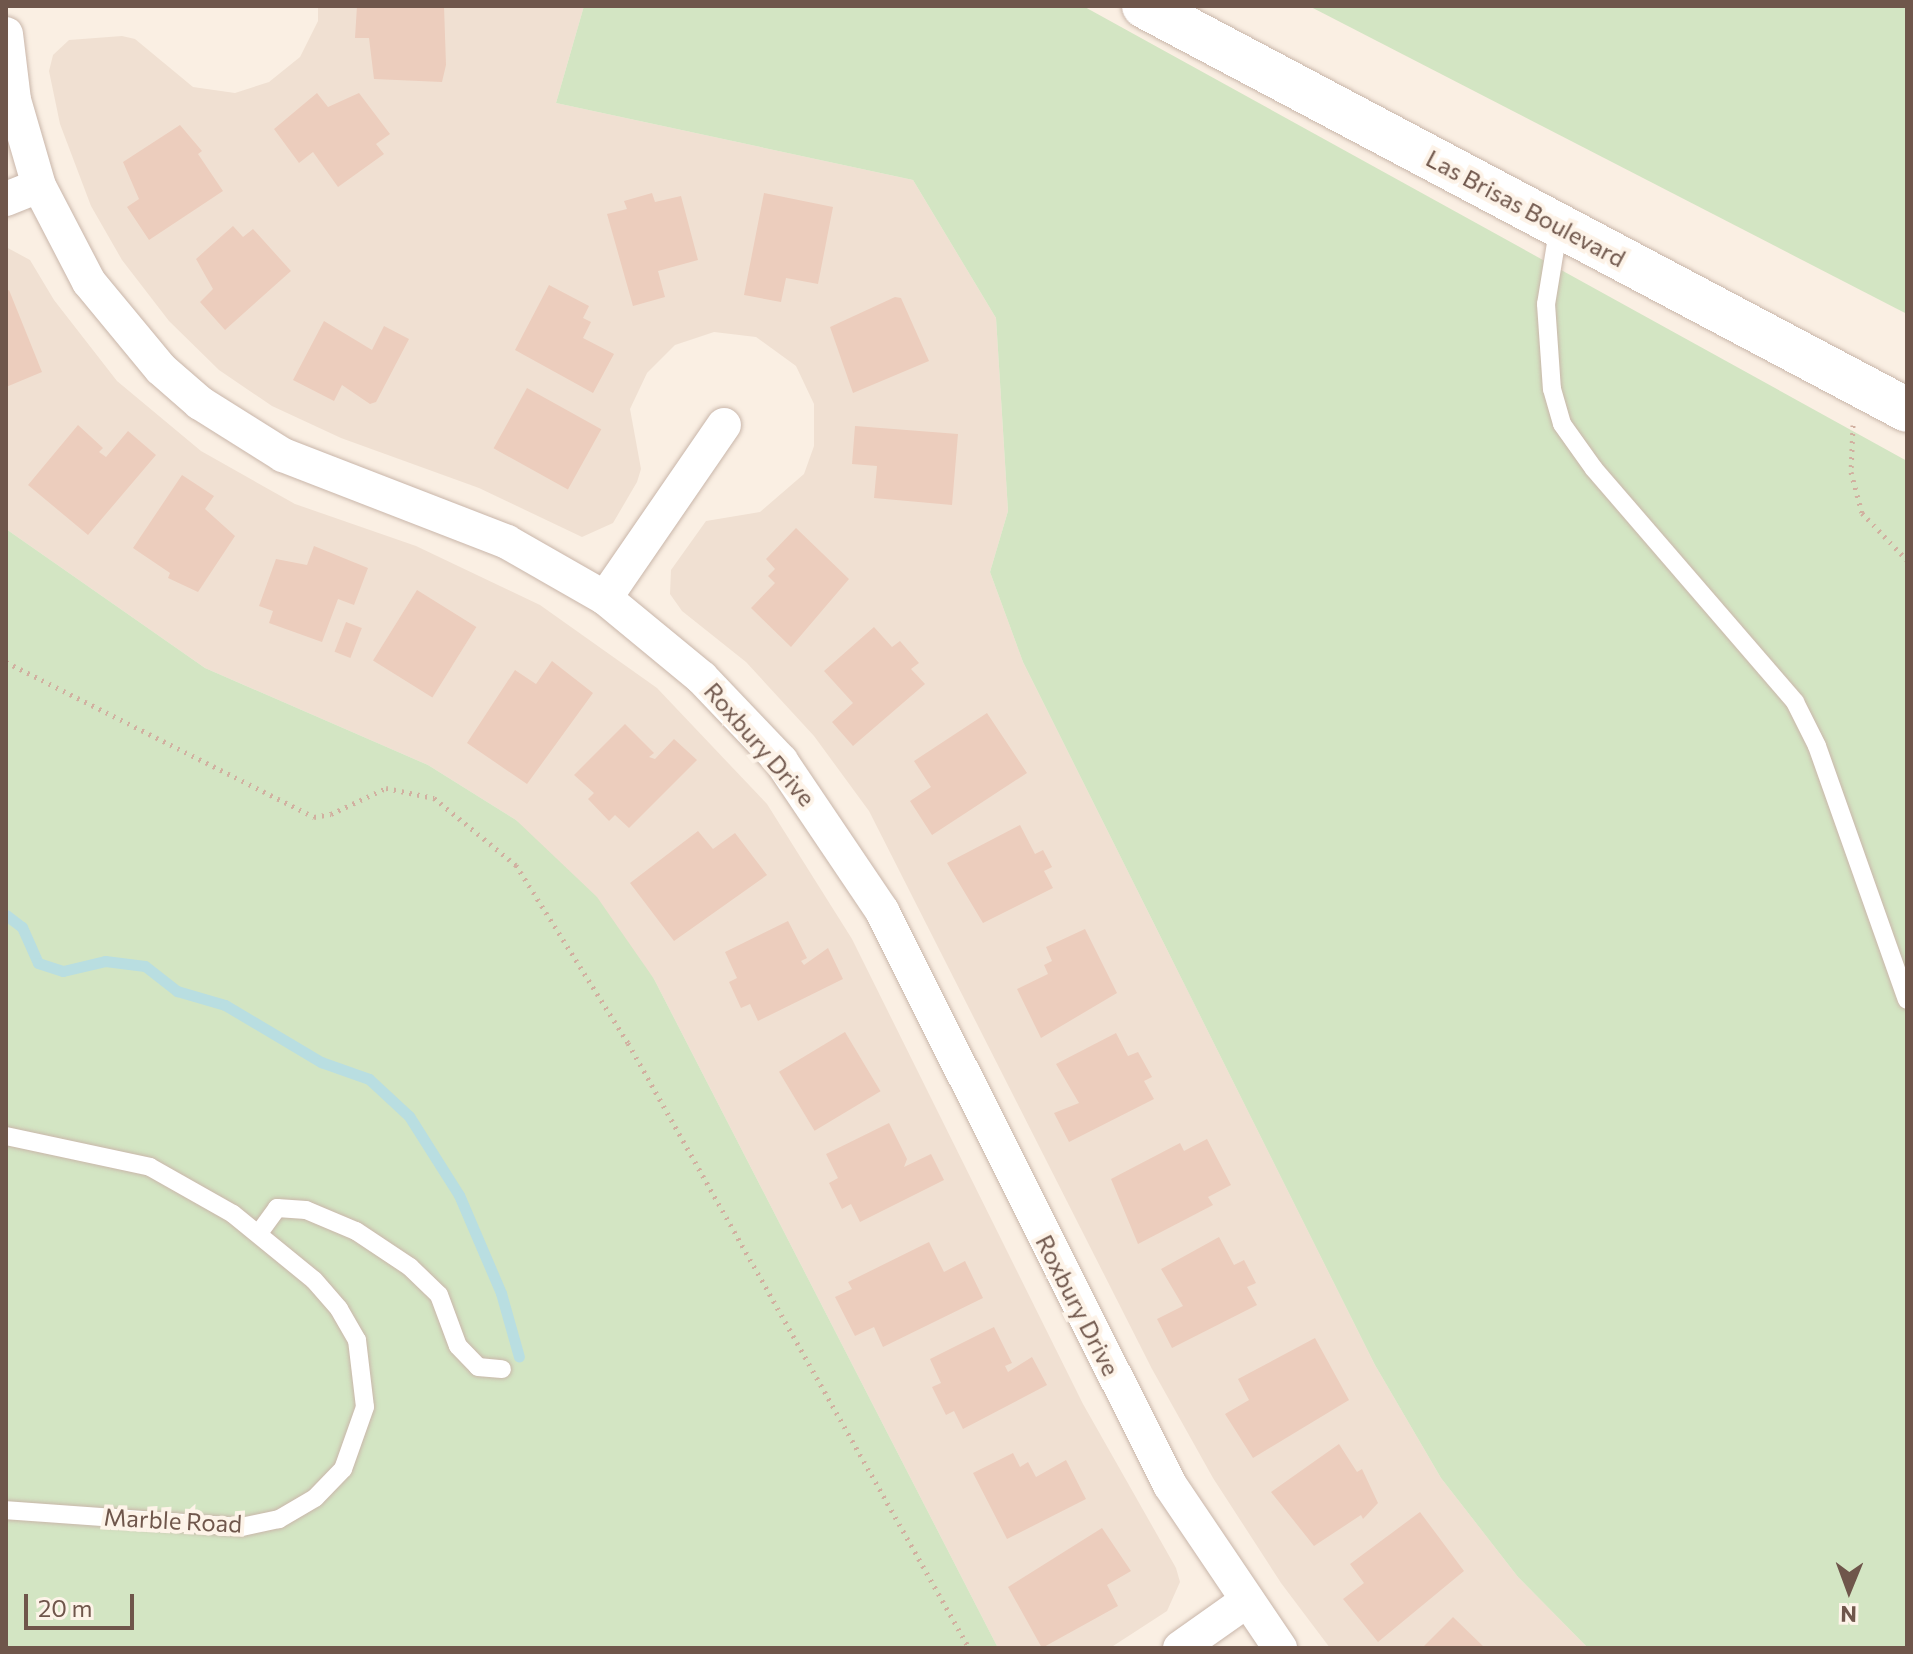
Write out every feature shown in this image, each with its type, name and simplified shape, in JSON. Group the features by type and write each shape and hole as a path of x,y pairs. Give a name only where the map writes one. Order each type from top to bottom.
{"street":[{"name":"Las Brisas Boulevard","path":"1144,6 1907,410"},
{"name":"Roxbury Drive","path":"6,34 14,100 39,186 89,282 133,338 200,403 283,455 507,542 605,598 739,714 815,806 858,870 1170,1485 1245,1602 1280,1648"},
{"path":"6,199 39,186"},
{"path":"605,598 724,425"},
{"path":"1180,1648 1245,1602"}],"lane":[{"path":"1559,225 1546,304 1552,389 1562,424 1594,469 1795,702 1817,746 1907,1000"},
{"name":"Marble Road","path":"6,1136 150,1167 190,1186 259,1233 314,1280 357,1340 365,1407 343,1469 315,1498 279,1519 241,1527 6,1510"},
{"path":"259,1233 277,1208 306,1210 356,1231 410,1267 439,1295 458,1346 478,1367 502,1369"}],"path":[{"path":"1866,389 1849,446 1855,492 1862,513 1907,560"},
{"path":"6,662 314,817 331,814 386,788 434,798 516,865 628,1043 969,1648"}],"shaded area":[{"path":"318,6 584,6 556,103 913,180 996,318 1008,511 990,572 1023,662 1375,1365 1441,1478 1518,1577 1588,1648 1330,1648 1281,1583 1213,1478 1152,1369 869,811 814,736 746,662 682,611 670,594 671,570 706,521 760,512 804,474 814,446 814,404 796,366 756,337 714,332 675,345 647,373 630,409 641,469 637,482 613,523 582,537 479,488 341,438 272,406 219,370 169,321 122,260 91,206 60,124 49,71 53,55 69,40 122,36 135,39 193,87 235,93 269,82 300,57 318,21"},
{"path":"6,247 30,260 54,300 117,381 201,451 295,504 416,546 540,605 657,688 767,804 852,939 1083,1404 1176,1568 1180,1582 1167,1611 1110,1648 998,1648 654,979 516,820 428,765 205,668 6,529"}],"green space":[{"path":"584,6 1083,6 1907,461 1907,1648 1588,1648 1518,1577 1441,1478 1375,1365 1023,662 990,572 1008,511 996,318 913,180 556,103"},
{"path":"1309,6 1907,6 1907,314"},
{"path":"6,529 205,668 428,765 516,820 597,897 654,979 998,1648 6,1648"}],"building":[{"path":"357,6 444,6 446,65 442,82 374,79 369,38 355,38"},
{"path":"317,93 328,107 359,93 390,134 376,144 384,154 338,187 313,152 299,163 274,129"},
{"path":"180,125 202,151 198,154 223,191 149,240 127,207 139,199 123,162"},
{"path":"652,193 655,202 681,196 698,260 658,271 665,297 633,306 607,214 627,209 624,201"},
{"path":"764,193 833,207 818,284 786,278 781,302 744,295"},
{"path":"233,226 243,237 253,229 291,271 225,330 200,302 213,289 196,259"},
{"path":"549,285 589,306 583,318 591,322 583,338 614,354 593,393 515,350"},
{"path":"9,290 42,372 6,387 6,291"},
{"path":"895,297 901,298 929,361 853,393 830,327"},
{"path":"324,321 372,350 384,326 409,339 376,402 370,404 342,385 334,401 293,380"},
{"path":"527,388 601,429 568,490 494,448"},
{"path":"78,425 103,448 99,452 106,457 128,431 156,455 88,535 28,485"},
{"path":"855,426 958,434 952,505 874,498 877,466 852,464"},
{"path":"182,475 214,496 205,509 235,536 198,592 168,578 170,573 133,548"},
{"path":"796,528 849,579 791,647 751,608 775,583 768,576 775,569 766,559"},
{"path":"314,546 368,568 354,605 338,599 322,642 269,623 273,611 259,606 276,559 307,565"},
{"path":"417,590 476,627 432,697 373,660"},
{"path":"346,622 362,628 350,658 335,652"},
{"path":"874,627 892,647 900,641 919,663 911,669 925,684 853,746 832,722 853,703 824,671"},
{"path":"552,661 593,693 527,784 467,743 515,670 536,684"},
{"path":"987,713 1027,773 932,835 910,801 931,787 914,761"},
{"path":"625,724 654,753 649,757 655,759 674,739 697,760 629,828 615,815 609,821 588,799 594,793 574,775"},
{"path":"1020,825 1035,854 1043,850 1052,867 1044,871 1053,888 983,923 947,863"},
{"path":"698,831 713,849 735,833 767,875 674,941 630,883"},
{"path":"788,921 807,958 801,961 804,965 828,948 843,979 758,1021 750,1004 741,1008 729,982 737,978 725,952"},
{"path":"1085,929 1117,993 1041,1038 1017,989 1048,974 1044,965 1052,961 1046,947"},
{"path":"845,1032 881,1091 815,1131 779,1072"},
{"path":"1116,1033 1128,1056 1138,1052 1152,1077 1144,1081 1154,1099 1069,1142 1054,1113 1079,1103 1056,1064"},
{"path":"889,1123 907,1159 904,1167 931,1154 944,1180 860,1222 851,1204 842,1209 829,1183 838,1178 826,1154"},
{"path":"1207,1139 1231,1185 1208,1197 1213,1205 1138,1244 1111,1179 1180,1143 1184,1151"},
{"path":"1219,1237 1234,1265 1244,1260 1256,1283 1247,1287 1257,1305 1172,1348 1157,1319 1183,1306 1161,1269"},
{"path":"929,1242 944,1272 965,1261 983,1298 883,1347 874,1327 855,1336 835,1297 852,1289 848,1282"},
{"path":"994,1327 1012,1363 1005,1366 1008,1372 1032,1357 1047,1385 963,1429 954,1411 946,1415 932,1387 941,1383 930,1359"},
{"path":"1315,1338 1349,1400 1253,1458 1225,1414 1249,1400 1238,1379"},
{"path":"1339,1444 1357,1472 1362,1469 1378,1503 1363,1519 1361,1515 1314,1546 1271,1492"},
{"path":"1013,1453 1020,1467 1028,1462 1036,1477 1066,1460 1086,1499 1007,1539 973,1473"},
{"path":"1420,1512 1464,1571 1378,1642 1343,1599 1364,1583 1350,1564"},
{"path":"1102,1528 1131,1571 1107,1585 1118,1606 1042,1648 1008,1587"},
{"path":"1453,1617 1485,1648 1422,1648"}],"waterway":[{"path":"6,915 22,927 38,963 63,971 105,961 145,966 177,991 225,1005 321,1062 369,1079 409,1116 459,1195 501,1293 519,1357"}]}
